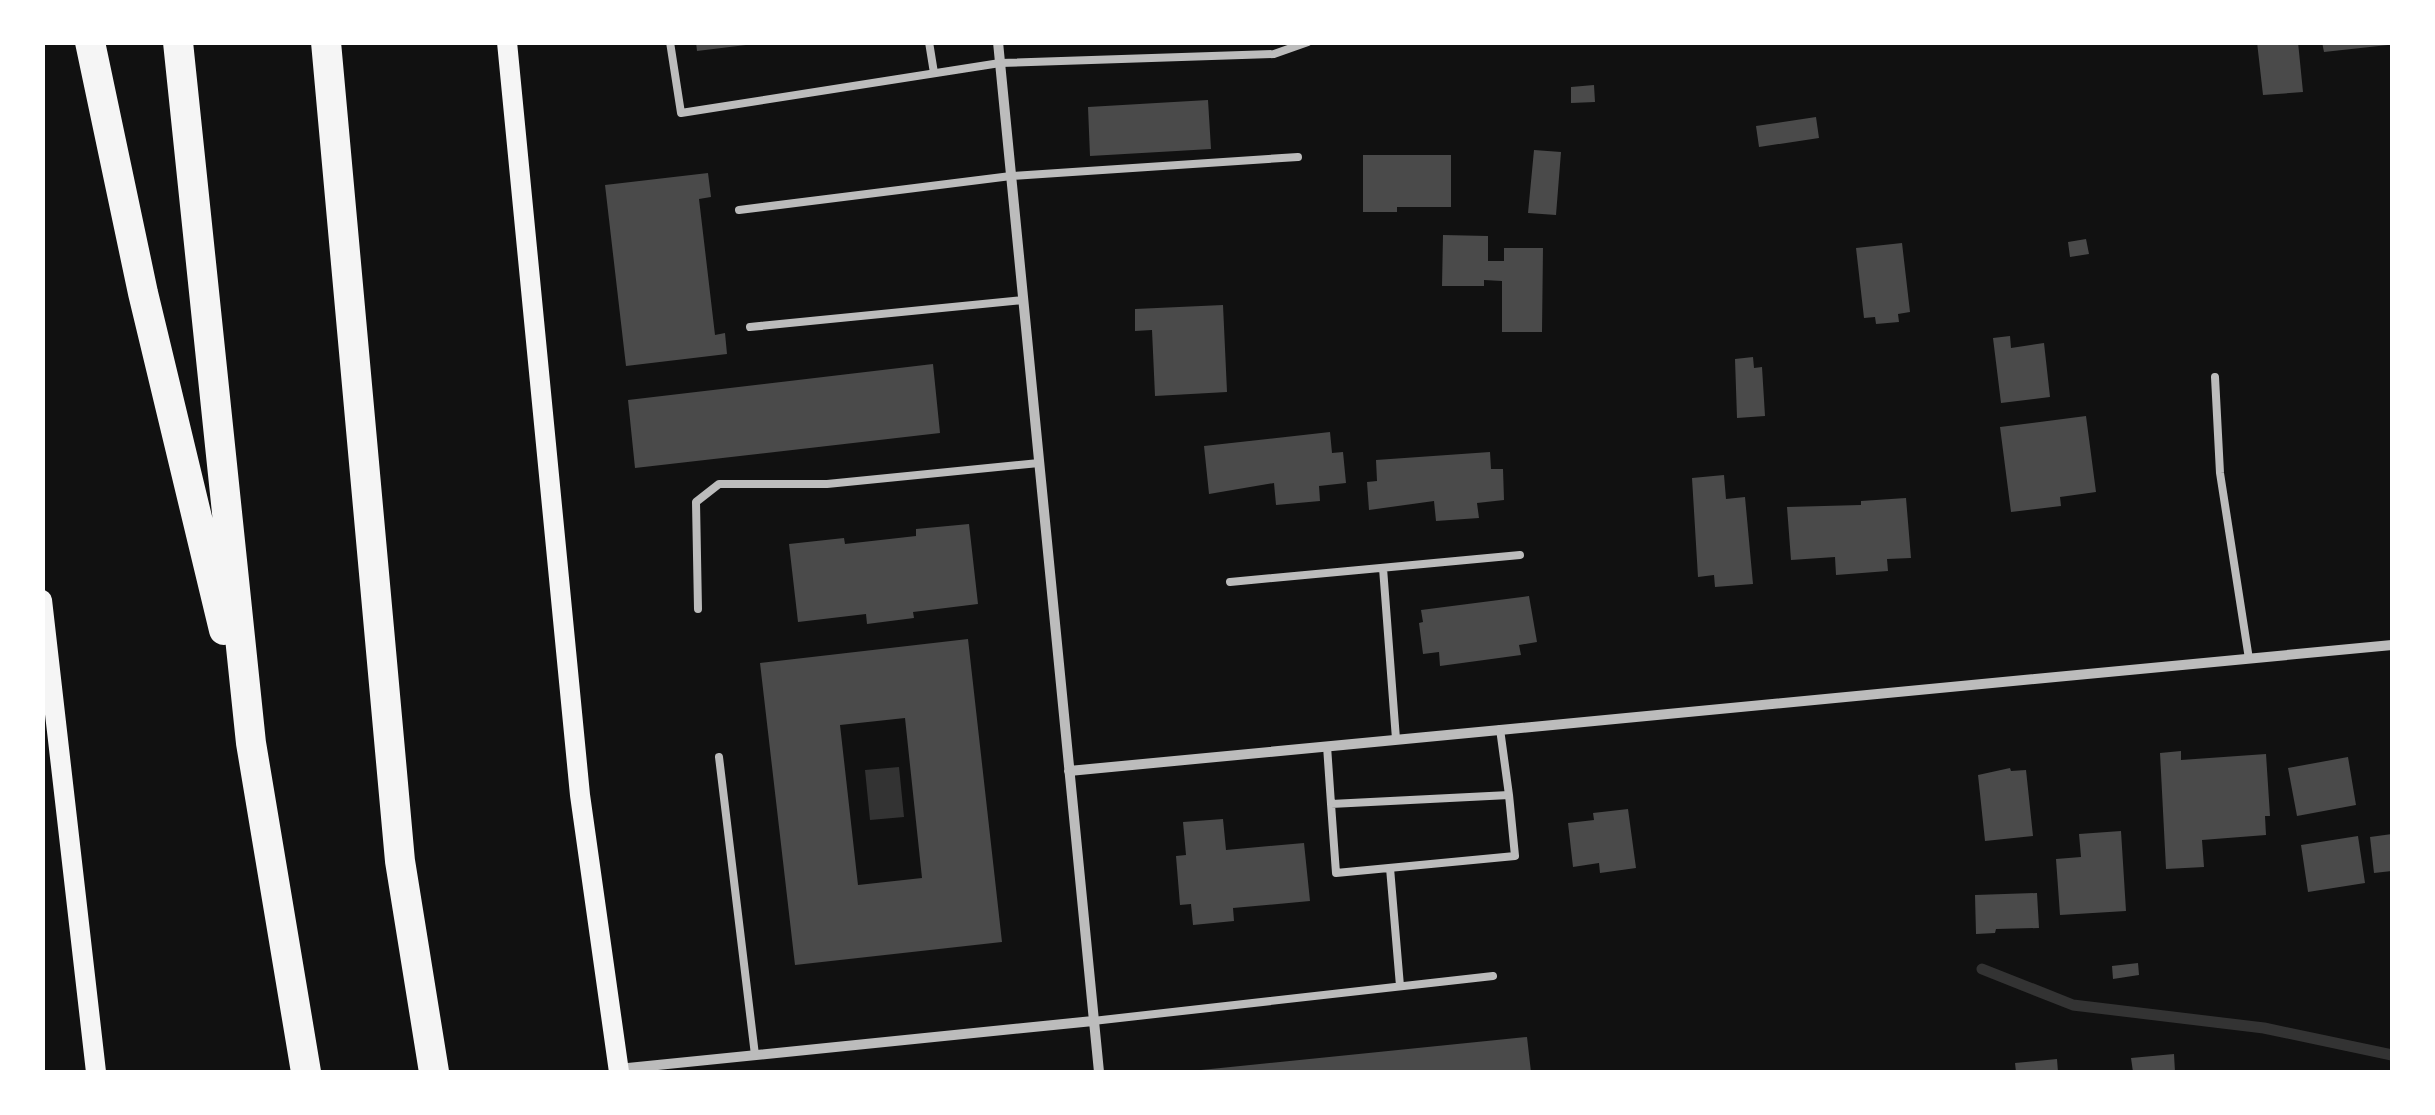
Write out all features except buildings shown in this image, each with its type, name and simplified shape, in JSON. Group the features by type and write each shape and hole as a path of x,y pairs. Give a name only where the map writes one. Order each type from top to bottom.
{"highway":[{"path":"90,42 143,293 251,744"},
{"path":"178,42 251,744 306,1072"},
{"path":"326,42 400,861 434,1072"}],"main road":[{"path":"506,42 580,795 618,1071"},
{"path":"42,600 96,1072"}],"street":[{"path":"998,42 1098,1072"},
{"path":"1070,770 2392,645"},
{"path":"618,1071 1093,1021"}],"lane":[{"path":"670,42 681,113 1000,63 1274,54 1308,42"},
{"path":"929,42 934,73"},
{"path":"739,210 1011,176 1298,157"},
{"path":"750,327 1024,300"},
{"path":"2215,377 2220,474 2249,659"},
{"path":"698,609 696,502 720,484 828,484 1039,463"},
{"path":"1230,582 1520,556"},
{"path":"1383,568 1396,740"},
{"path":"1326,746 1336,873 1515,856 1500,729"},
{"path":"719,757 754,1055"},
{"path":"1332,804 1509,794"},
{"path":"1390,868 1400,986"},
{"path":"1093,1021 1493,976"}],"shaded area":[{"path":"899,767 904,817 870,820 865,770"}],"waterway":[{"path":"1982,969 2073,1005 2264,1028 2392,1055"}]}
